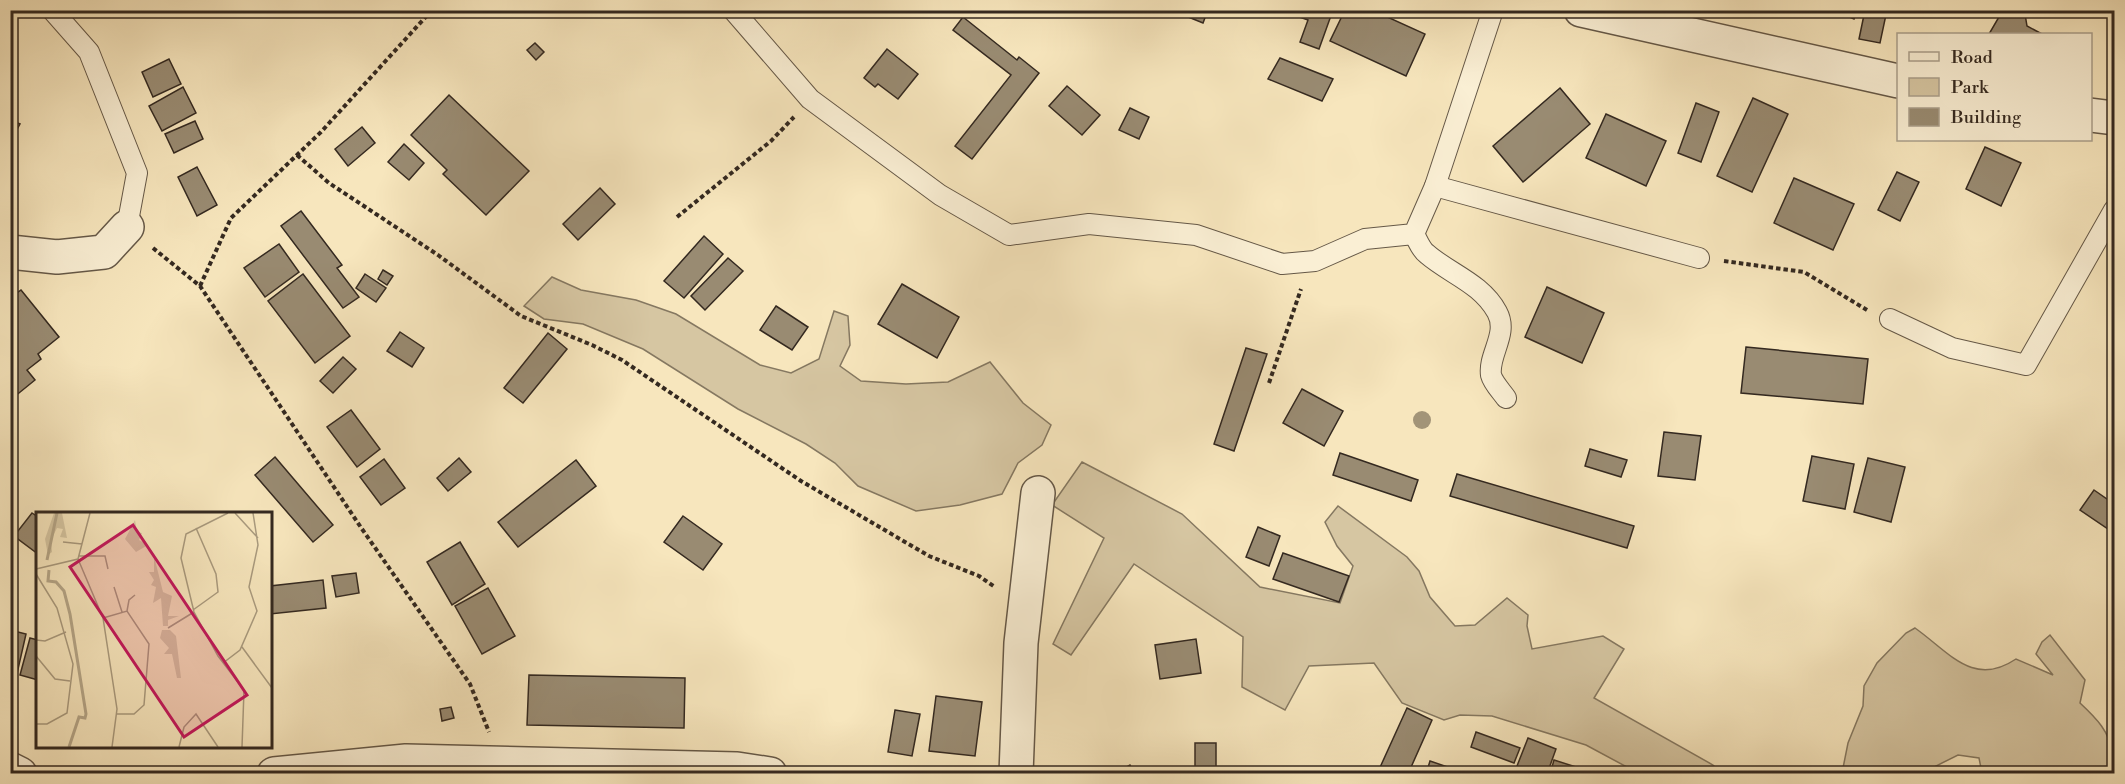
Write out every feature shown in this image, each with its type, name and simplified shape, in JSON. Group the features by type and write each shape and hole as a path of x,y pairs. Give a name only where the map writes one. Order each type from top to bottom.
{"street":[{"path":"1581,10 1897,81"},
{"path":"2092,115 2115,118"},
{"path":"10,252 57,257 104,252 127,227"},
{"path":"1016,774 1021,643 1038,493"},
{"path":"274,774 501,763 737,769 770,774"},
{"path":"10,769 20,774"}],"lane":[{"path":"51,10 89,52 137,173 127,227"},
{"path":"732,10 810,99 920,182 1009,235 1089,225 1196,235 1282,264 1315,261 1365,238 1414,234"},
{"path":"1414,234 1435,186 1493,10"},
{"path":"1435,186 1699,258"},
{"path":"1890,319 1952,348 2026,365 2115,210"},
{"path":"1414,234 1425,253 1462,276 1485,296 1499,314 1501,340 1491,365 1491,378 1506,398"}],"path":[{"path":"200,286 231,218 297,155 432,10"},
{"path":"677,217 771,141 810,99"},
{"path":"297,155 329,183 438,255 521,316 622,360 801,481 929,556 979,576 1025,609"},
{"path":"127,227 200,286 362,529 470,684 501,763"},
{"path":"1699,258 1804,272 1855,305 1890,319"},
{"path":"1269,383 1304,281 1303,262"}],"green space":[{"path":"552,277 581,290 636,300 676,314 760,365 791,373 819,359 834,311 848,316 850,345 840,366 861,381 906,384 948,382 990,362 1023,403 1051,425 1042,445 1018,463 1002,494 960,505 916,511 858,486 835,463 806,444 738,409 643,349 583,324 544,319 524,306"},
{"path":"1082,462 1182,514 1260,587 1340,603 1353,566 1337,546 1325,522 1338,506 1407,557 1419,571 1430,597 1455,626 1475,625 1507,598 1528,615 1527,626 1532,649 1603,636 1624,649 1594,698 1713,765 1722,773 1638,773 1586,745 1492,716 1460,715 1444,720 1402,703 1374,663 1309,666 1285,710 1242,687 1243,637 1134,564 1071,655 1053,644 1104,538 1052,505"},
{"path":"1915,628 1951,656 1974,668 1987,670 2001,667 2016,659 2053,675 2036,654 2042,642 2050,635 2085,680 2080,703 2102,726 2109,740 2111,755 2107,773 1982,773 1979,758 1958,755 1932,768 1927,773 1842,773 1848,743 1863,706 1864,686 1877,663 1906,633"}],"building":[{"path":"1171,10 1208,10 1203,23"},
{"path":"1292,10 1333,10 1319,49 1300,42 1308,20 1291,14"},
{"path":"1345,10 1372,10 1425,34 1406,76 1330,41"},
{"path":"1833,10 1857,10 1854,19"},
{"path":"1865,10 1887,10 1880,43 1859,39"},
{"path":"2003,10 2018,10 2025,14 2027,26 2040,33 1990,33"},
{"path":"963,17 1017,60 1019,57 1039,73 972,159 955,146 1011,75 953,30"},
{"path":"535,43 544,52 536,60 527,50"},
{"path":"887,49 918,74 898,99 878,84 875,87 864,78"},
{"path":"1280,58 1333,79 1322,101 1268,79"},
{"path":"169,59 181,84 153,97 142,72"},
{"path":"1067,86 1100,115 1082,135 1049,106"},
{"path":"183,87 196,113 162,131 149,106"},
{"path":"1560,88 1590,124 1523,182 1493,146"},
{"path":"449,95 529,171 486,215 443,174 447,170 411,135"},
{"path":"1753,98 1788,114 1752,192 1717,176"},
{"path":"1696,103 1719,112 1701,162 1678,153"},
{"path":"1130,108 1149,117 1139,139 1119,130"},
{"path":"1606,114 1666,141 1646,186 1586,158"},
{"path":"10,120 20,124 10,142"},
{"path":"195,121 203,139 174,153 165,134"},
{"path":"362,127 375,143 348,166 335,149"},
{"path":"404,144 424,163 409,180 388,162"},
{"path":"1985,147 2021,163 2001,206 1966,189"},
{"path":"197,167 217,205 197,216 178,177"},
{"path":"1897,172 1919,182 1900,221 1878,210"},
{"path":"1794,178 1854,204 1833,250 1774,223"},
{"path":"600,188 615,204 578,240 563,224"},
{"path":"301,211 342,265 337,268 359,297 343,308 281,226"},
{"path":"704,236 723,254 684,298 664,281"},
{"path":"279,244 299,272 265,297 244,268"},
{"path":"728,258 743,271 705,310 691,296"},
{"path":"383,270 393,276 387,285 378,279"},
{"path":"303,274 350,336 315,363 268,301"},
{"path":"365,274 386,288 376,302 356,288"},
{"path":"902,284 959,317 937,358 878,324"},
{"path":"1547,287 1604,313 1582,363 1525,337"},
{"path":"21,290 59,337 38,354 41,359 27,370 35,380 14,397 10,392 10,298"},
{"path":"776,306 808,327 792,350 760,330"},
{"path":"400,332 424,348 412,367 387,351"},
{"path":"548,333 567,349 523,403 504,388"},
{"path":"1746,347 1868,359 1863,404 1741,393"},
{"path":"1246,348 1267,354 1234,451 1214,444"},
{"path":"343,357 356,369 333,393 320,381"},
{"path":"1302,389 1343,411 1324,446 1283,423"},
{"path":"351,410 380,449 357,467 327,427"},
{"path":"1664,432 1701,436 1695,480 1658,476"},
{"path":"1590,449 1627,460 1621,477 1585,466"},
{"path":"1340,453 1418,480 1411,501 1333,475"},
{"path":"1812,456 1854,464 1845,509 1803,501"},
{"path":"275,457 333,525 313,542 255,475"},
{"path":"459,458 471,472 448,491 437,478"},
{"path":"1868,458 1905,467 1891,522 1854,512"},
{"path":"384,459 405,488 381,505 360,477"},
{"path":"576,460 596,486 518,547 498,522"},
{"path":"1457,474 1634,526 1627,548 1450,496"},
{"path":"2094,490 2114,504 2114,533 2080,510"},
{"path":"32,513 36,516 36,552 14,536"},
{"path":"683,516 722,544 703,570 664,542"},
{"path":"1258,527 1280,536 1269,566 1246,557"},
{"path":"460,542 485,584 452,605 427,562"},
{"path":"1283,553 1349,576 1339,602 1273,579"},
{"path":"356,573 359,593 336,597 332,576"},
{"path":"323,580 326,608 272,614 272,586"},
{"path":"488,588 515,636 482,654 455,606"},
{"path":"10,630 26,634 16,678 10,677"},
{"path":"30,638 36,640 36,679 20,675"},
{"path":"1196,639 1201,673 1160,679 1155,645"},
{"path":"529,675 685,678 684,728 527,725"},
{"path":"936,696 982,702 975,756 929,751"},
{"path":"451,707 454,718 442,721 440,709"},
{"path":"1407,708 1432,720 1408,774 1377,774"},
{"path":"895,710 920,714 912,756 888,752"},
{"path":"1476,732 1520,748 1514,763 1471,747"},
{"path":"1528,738 1556,749 1547,774 1537,774 1517,766"},
{"path":"1195,743 1216,743 1216,774 1195,774"},
{"path":"1554,760 1598,774 1550,774"},
{"path":"1430,761 1468,774 1426,774"},
{"path":"1130,765 1135,774 1114,774"}]}
